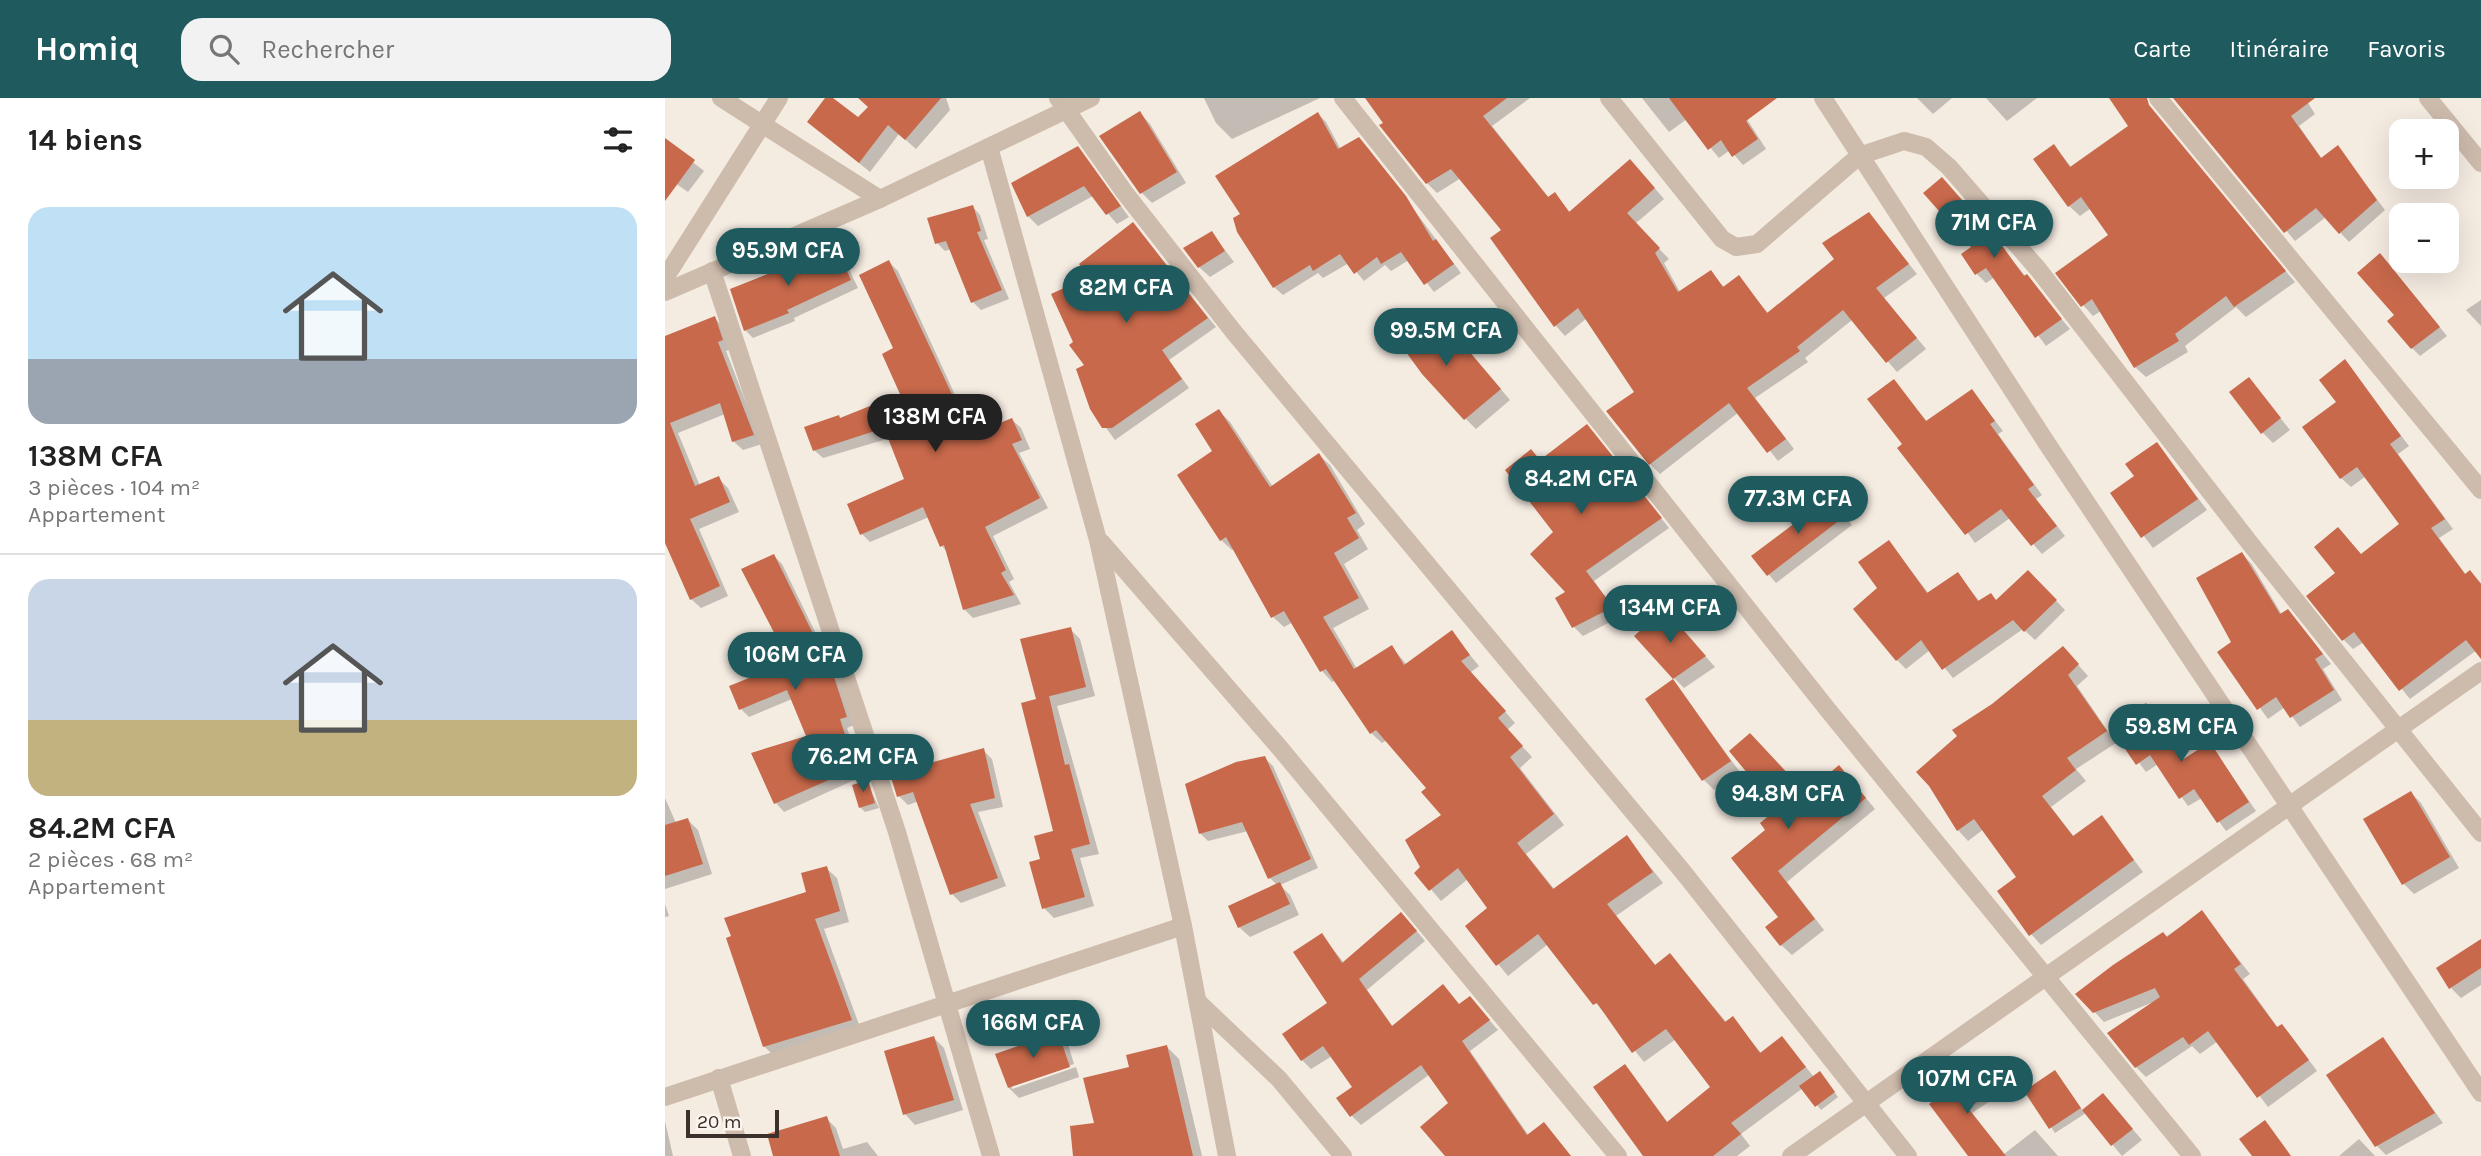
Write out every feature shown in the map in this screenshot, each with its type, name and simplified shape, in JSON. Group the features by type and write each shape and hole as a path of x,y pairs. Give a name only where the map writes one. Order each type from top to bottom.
{"street":[{"path":"721,98 880,199"},
{"path":"665,278 779,98"},
{"path":"665,292 880,199 989,147 1062,104 1091,98"},
{"path":"1343,98 1828,710 2192,1156"},
{"path":"1609,98 1722,239 1736,247 1757,244 1859,156 1904,141 1926,147 1949,167 2038,269 2397,730 2481,833"},
{"path":"1823,98 2288,805 2481,1093"},
{"path":"2158,98 2481,490"},
{"path":"2428,98 2481,163"},
{"path":"1062,104 1125,193 1233,331 1684,873 1907,1156"},
{"path":"989,147 1098,540 1183,926 1227,1156"},
{"path":"712,271 897,832 991,1156"},
{"path":"1098,540 1305,778 1618,1156"},
{"path":"1791,1156 2481,671"},
{"path":"666,1093 949,1004 1183,926"},
{"path":"1198,1002 1279,1079 1343,1156"},
{"path":"719,1078 742,1156"}],"building":[{"path":"825,98 833,98 858,117 868,107 858,98 941,98 905,140 888,125 859,163 807,122"},
{"path":"1365,98 1507,98 1483,116 1548,197 1555,192 1569,212 1630,159 1655,188 1627,213 1660,248 1655,253 1678,292 1711,270 1723,287 1739,275 1767,313 1834,259 1822,243 1869,212 1909,264 1876,288 1917,338 1886,363 1843,310 1797,347 1800,351 1747,388 1786,439 1767,453 1729,403 1649,465 1606,411 1634,392 1578,308 1554,327 1490,238 1501,230 1451,169 1426,184 1379,125 1383,123"},
{"path":"1669,98 1777,98 1746,121 1758,139 1732,157 1721,140 1708,150"},
{"path":"2109,98 2147,98 2149,105 2286,271 2234,307 2226,296 2175,334 2179,341 2134,368 2092,299 2081,307 2055,273 2108,235 2081,197 2068,207 2033,159 2054,144 2070,167 2128,126"},
{"path":"2173,98 2315,98 2291,116 2321,158 2338,145 2377,200 2339,234 2316,208 2284,233"},
{"path":"1140,111 1177,172 1140,194 1099,136"},
{"path":"1318,112 1338,149 1359,137 1406,196 1433,241 1436,239 1454,264 1424,285 1401,252 1381,264 1377,257 1354,274 1340,254 1313,271 1310,265 1273,288 1237,232 1233,218 1240,214 1215,176"},
{"path":"665,138 695,160 665,201"},
{"path":"1078,146 1121,206 1106,215 1084,186 1027,217 1011,183"},
{"path":"1942,177 2003,247 2024,276 2027,274 2062,319 2035,338 1986,268 1975,275 1961,254 1971,247 1923,193"},
{"path":"973,205 981,231 977,232 1002,290 971,303 946,241 935,244 927,218"},
{"path":"1133,222 1208,318 1162,350 1182,379 1112,428 1102,428 1090,409 1076,369 1084,365 1069,345 1073,342 1051,294 1088,277 1079,264"},
{"path":"1212,231 1225,251 1198,268 1183,248"},
{"path":"836,247 851,280 787,310 789,313 744,331 730,289"},
{"path":"2380,253 2389,264 2389,273 2396,273 2440,327 2411,349 2387,321 2394,315 2357,273"},
{"path":"889,260 971,435 1012,418 1022,440 1012,444 1040,498 985,527 1006,570 1001,573 1014,595 963,610 944,545 940,547 923,507 860,535 847,504 904,479 884,428 813,451 804,427 839,415 840,418 900,394 882,354 893,348 859,275"},
{"path":"1409,310 1444,358 1462,343 1501,389 1464,420 1422,374 1387,326"},
{"path":"715,316 723,340 718,342 754,435 732,442 720,403 670,423 695,486 719,476 730,502 690,519 720,586 690,600 665,543 665,336"},
{"path":"2345,359 2401,436 2390,444 2445,519 2431,528 2465,574 2470,570 2481,584 2481,659 2466,640 2399,691 2354,632 2342,641 2306,596 2335,573 2314,547 2338,527 2361,554 2399,524 2357,467 2340,479 2302,427 2336,402 2319,380"},
{"path":"2249,377 2281,418 2261,434 2229,392"},
{"path":"1894,379 1926,421 1972,389 1995,421 1990,424 2034,485 2028,489 2057,526 2031,546 2001,509 1965,535 1897,448 1902,444 1867,399"},
{"path":"1219,409 1270,487 1319,453 1356,513 1347,518 1359,538 1334,553 1359,598 1323,617 1354,669 1392,645 1404,665 1452,630 1470,655 1461,661 1506,711 1498,718 1523,746 1510,757 1554,814 1517,843 1553,889 1627,835 1653,872 1607,904 1655,965 1670,953 1725,1022 1733,1016 1760,1053 1782,1036 1806,1067 1731,1123 1741,1134 1713,1156 1643,1156 1593,1087 1625,1064 1667,1122 1710,1087 1666,1029 1632,1053 1597,1003 1593,1005 1538,934 1496,966 1465,926 1487,908 1458,868 1429,891 1414,873 1420,867 1405,840 1441,815 1421,792 1426,788 1376,730 1370,734 1326,669 1320,672 1284,611 1271,618 1226,537 1220,541 1177,475 1212,451 1195,424"},
{"path":"1587,424 1662,518 1586,571 1613,607 1572,628 1555,598 1565,592 1530,554 1553,532 1505,470 1531,449 1540,460"},
{"path":"2157,442 2198,499 2141,538 2110,493 2134,476 2125,464"},
{"path":"1831,496 1845,516 1767,576 1751,556"},
{"path":"1889,540 1927,593 1958,572 1978,601 1991,593 1996,600 2028,570 2057,600 2024,632 2013,620 1942,670 1921,640 1896,661 1853,609 1877,588 1858,562"},
{"path":"2242,552 2280,614 2288,609 2323,654 2315,659 2334,690 2290,718 2276,697 2257,710 2217,652 2231,642 2196,578"},
{"path":"774,554 818,644 823,643 847,717 840,719 856,768 774,804 751,753 806,736 787,690 739,710 729,686 759,674 753,655 781,646 741,569"},
{"path":"1665,609 1706,656 1673,679 1634,636"},
{"path":"1071,627 1086,687 1049,696 1065,765 1069,764 1090,844 1071,849 1085,897 1042,909 1029,862 1040,859 1034,836 1053,831 1021,703 1036,699 1020,639"},
{"path":"2063,646 2079,664 2068,675 2107,731 2067,758 2076,770 2042,796 2073,836 2102,815 2134,860 2029,936 1997,891 2016,877 1974,819 1957,831 1929,786 1916,772 1957,736 1952,730 1992,704"},
{"path":"1673,679 1731,761 1702,781 1645,699"},
{"path":"2146,703 2182,760 2210,742 2249,802 2217,823 2194,789 2179,799 2150,755 2136,765 2110,727"},
{"path":"1750,733 1806,793 1839,765 1866,798 1778,871 1815,919 1780,946 1765,927 1778,917 1731,858 1765,830 1760,823 1777,809 1729,751"},
{"path":"984,748 995,798 970,804 998,878 950,895 913,792 897,797 890,774"},
{"path":"1265,756 1311,859 1268,879 1242,822 1199,834 1185,784 1236,762"},
{"path":"868,780 875,803 859,808 852,785"},
{"path":"2411,791 2450,857 2402,885 2363,819"},
{"path":"688,818 703,864 665,876 665,825"},
{"path":"827,866 840,911 815,919 852,1020 763,1047 726,938 731,936 724,918 806,892 801,873"},
{"path":"1280,882 1290,904 1238,928 1228,906"},
{"path":"2202,910 2241,964 2234,969 2277,1027 2282,1024 2309,1060 2257,1098 2208,1031 2189,1045 2183,1037 2135,1068 2107,1033 2160,997 2155,988 2093,1013 2075,994 2113,965 2163,932 2167,937"},
{"path":"1401,912 1417,931 1359,979 1392,1026 1443,984 1459,1004 1470,996 1490,1020 1462,1041 1527,1135 1544,1122 1571,1156 1445,1156 1420,1127 1448,1103 1421,1065 1350,1117 1336,1098 1352,1087 1323,1046 1301,1061 1282,1034 1327,1003 1293,952 1322,933 1342,963"},
{"path":"2481,939 2481,968 2449,989 2436,968"},
{"path":"1058,1032 1070,1067 1008,1088 995,1054"},
{"path":"934,1036 954,1100 903,1115 884,1051"},
{"path":"2383,1037 2435,1113 2375,1147 2326,1075"},
{"path":"1167,1045 1193,1156 1073,1156 1070,1126 1094,1123 1083,1078 1129,1067 1126,1055"},
{"path":"1979,1069 1994,1091 1968,1108 2006,1156 1968,1156 1929,1104"},
{"path":"2055,1070 2081,1108 2049,1129 2024,1091"},
{"path":"1820,1071 1835,1092 1815,1107 1799,1086"},
{"path":"2103,1093 2133,1129 2111,1146 2082,1110"},
{"path":"827,1116 840,1156 773,1156 767,1134"},
{"path":"2265,1120 2291,1156 2252,1156 2239,1139"}]}
